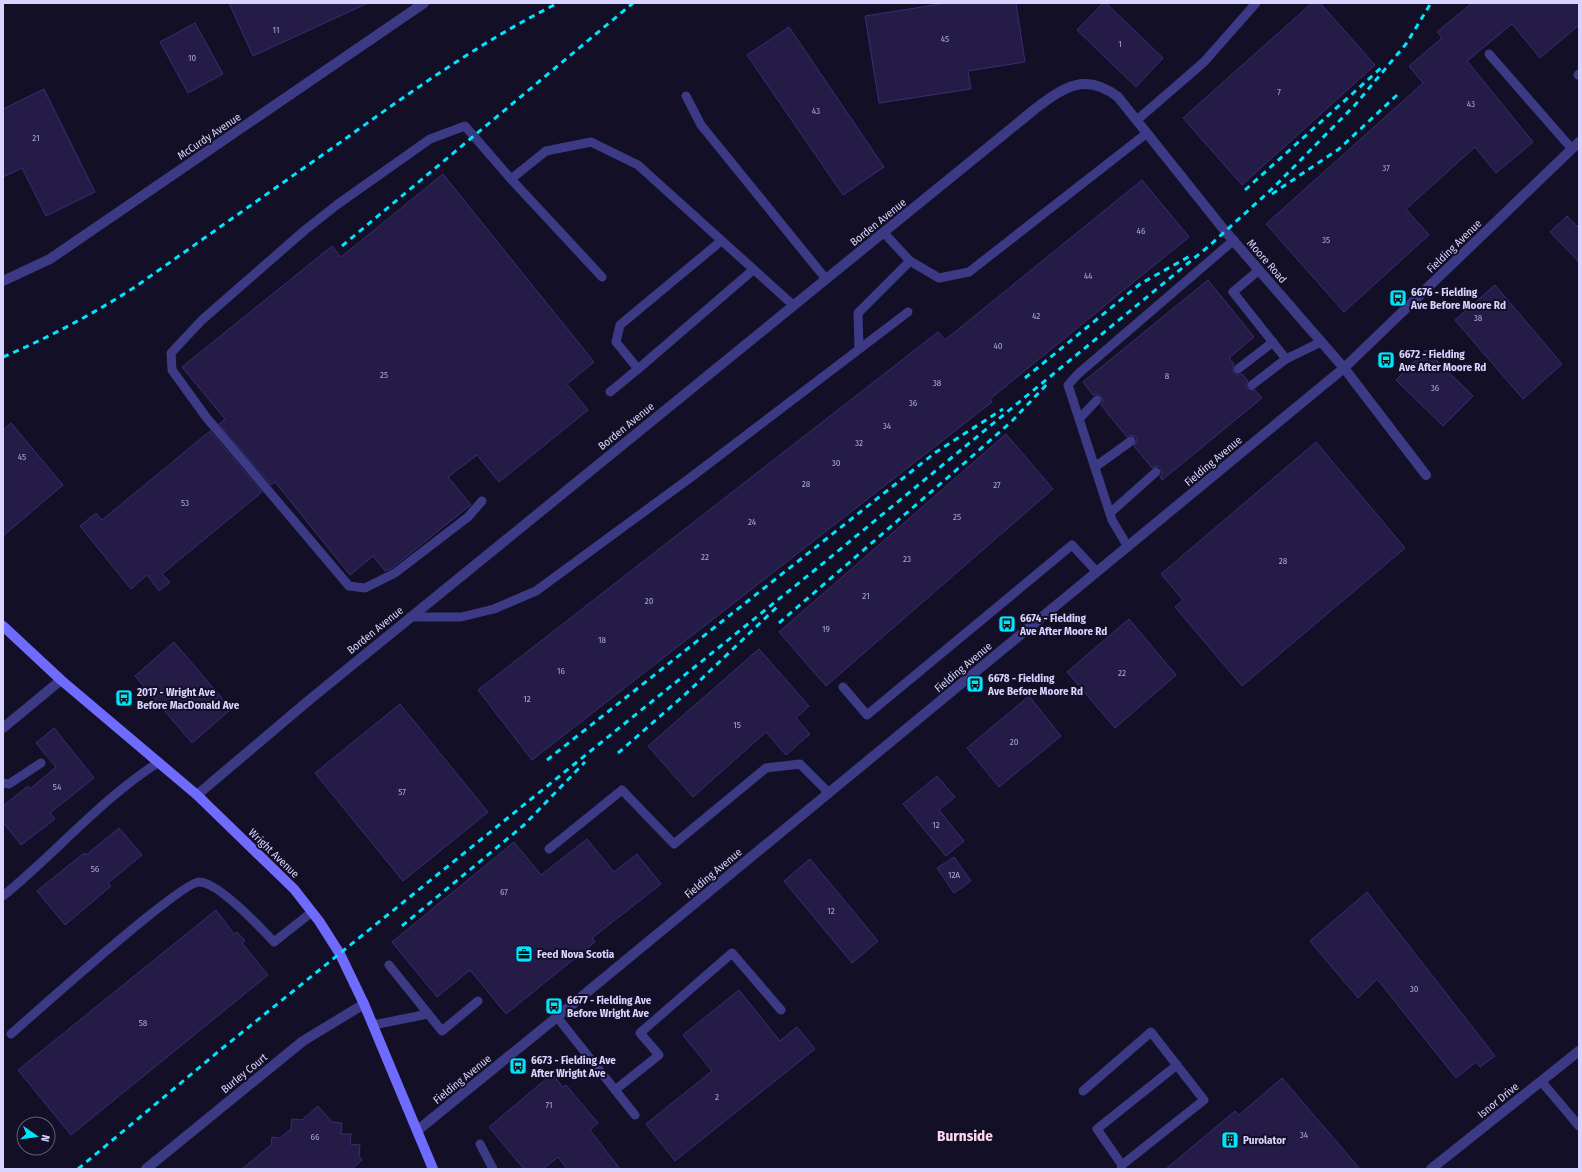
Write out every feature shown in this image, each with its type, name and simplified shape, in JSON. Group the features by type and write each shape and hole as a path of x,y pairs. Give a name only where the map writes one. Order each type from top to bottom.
{"main road":[{"name":"Wright Avenue","path":"3,626 61,680 197,795 294,889 312,912 340,954 364,1004 418,1130 433,1169"}],"street":[{"name":"McCurdy Avenue","path":"3,281 50,259 424,3"},
{"name":"Moore Road","path":"1077,84 1089,84 1106,88 1118,97 1259,270 1344,368 1426,475"},
{"name":"Borden Avenue","path":"197,795 308,700 1035,109 1056,93 1077,84"},
{"name":"Fielding Avenue","path":"418,1130 557,1018 1344,368 1575,145"},
{"path":"3,728 61,680"},
{"name":"Burley Court","path":"146,1169 303,1041 364,1004"},
{"name":"Isnor Drive","path":"1431,1169 1579,1051"}],"lane":[{"path":"1137,120 1204,62 1256,3"},
{"path":"1489,54 1575,145"},
{"path":"686,96 701,125 826,279"},
{"path":"482,502 468,517 395,573 365,588 349,586 206,417 172,370 172,353 202,320 304,230 430,139 465,126 511,179 602,277"},
{"path":"884,233 910,261 939,278 969,272 1147,134"},
{"path":"511,179 546,151 591,142 638,165 793,306"},
{"path":"1128,547 1112,520 1068,385 1078,374 1234,240"},
{"path":"638,369 616,342 620,325 721,241"},
{"path":"859,348 858,313 910,261"},
{"path":"610,392 754,270"},
{"path":"1259,270 1233,292 1286,359"},
{"path":"410,617 461,618 494,609 536,591 694,475 908,312"},
{"path":"1238,369 1273,342"},
{"path":"1252,386 1286,359 1322,342"},
{"path":"1080,418 1097,400"},
{"path":"1095,467 1131,441"},
{"path":"1110,512 1156,472"},
{"path":"843,687 867,715 1072,545 1097,572"},
{"path":"3,896 26,877 133,779 159,762"},
{"path":"3,783 9,784 41,763"},
{"path":"549,849 622,790 674,844 766,768 800,764 829,793"},
{"path":"11,1034 155,910 193,883 201,882 214,887 254,920 274,942 312,912"},
{"path":"615,1090 659,1055 640,1033 732,953 781,1010"},
{"path":"389,965 442,1031 478,1001"},
{"path":"373,1025 428,1014"},
{"path":"557,1018 635,1115"},
{"path":"1083,1091 1151,1032 1177,1065 1204,1100 1121,1167 1097,1129 1177,1065"},
{"path":"1541,1081 1579,1126"},
{"path":"480,1144 493,1169"}],"building":[{"path":"229,3 368,3 253,56"},
{"path":"947,3 1016,3 1025,62 968,71 971,89 879,103 865,16"},
{"path":"1103,3 1106,3 1163,58 1136,87 1077,30"},
{"path":"1312,3 1320,3 1375,65 1242,185 1183,118"},
{"path":"1472,3 1579,3 1579,25 1540,58 1512,24 1467,61 1533,142 1496,173 1475,147 1406,209 1429,235 1344,312 1266,224 1423,83 1409,66 1442,38 1437,32"},
{"path":"195,23 223,74 188,93 160,42"},
{"path":"789,27 884,167 843,195 747,55"},
{"path":"44,89 95,192 46,216 22,168 3,177 3,109"},
{"path":"443,174 594,362 567,384 588,410 499,482 477,455 448,477 471,505 392,568 385,571 373,556 350,575 275,482 271,485 219,424 225,419 182,367 332,246 341,257"},
{"path":"1142,180 1189,237 990,399 992,402 532,760 478,690 938,332 945,340"},
{"path":"1567,216 1579,228 1579,262 1550,232"},
{"path":"1208,280 1254,337 1229,358 1234,364 1232,369 1234,373 1238,375 1242,374 1248,381 1246,385 1248,389 1255,390 1262,398 1162,480 1160,477 1162,474 1161,468 1158,466 1152,468 1134,446 1137,441 1136,437 1131,435 1127,437 1101,405 1103,401 1101,396 1098,394 1093,395 1083,382"},
{"path":"1495,285 1562,364 1523,399 1455,320"},
{"path":"1426,350 1473,396 1443,426 1396,380"},
{"path":"11,423 63,485 3,536 3,430"},
{"path":"210,431 262,492 162,574 170,582 159,591 147,575 131,589 80,526 96,513 102,520"},
{"path":"1006,434 1053,489 826,686 779,632"},
{"path":"1316,442 1405,548 1242,686 1175,607 1183,600 1161,574"},
{"path":"1129,619 1176,675 1115,728 1067,672"},
{"path":"174,642 231,709 192,743 135,676"},
{"path":"759,649 809,706 796,718 810,734 786,755 766,732 693,797 648,746"},
{"path":"1029,696 1061,736 999,787 967,748"},
{"path":"400,704 488,812 403,881 315,773"},
{"path":"54,728 94,778 50,813 55,819 21,845 3,822 3,806 28,786 30,789 56,767 36,743"},
{"path":"937,776 955,797 939,810 964,841 946,856 903,804"},
{"path":"119,828 142,855 108,883 111,886 65,925 37,891 84,853 86,855"},
{"path":"587,839 614,872 637,854 661,884 592,938 595,942 506,1014 470,970 437,997 392,942 514,842 541,875"},
{"path":"954,857 971,881 954,893 937,868"},
{"path":"810,859 878,941 852,963 784,881"},
{"path":"1367,892 1495,1056 1480,1067 1476,1062 1456,1078 1377,979 1358,998 1310,941"},
{"path":"216,910 234,934 237,932 245,941 242,943 268,975 71,1135 18,1070"},
{"path":"739,990 780,1041 797,1027 815,1049 675,1161 646,1124 712,1071 683,1035"},
{"path":"552,1074 563,1087 566,1085 598,1123 590,1130 620,1169 567,1169 558,1157 543,1169 524,1169 489,1127"},
{"path":"1282,1078 1360,1169 1166,1169 1235,1111 1239,1115"},
{"path":"318,1106 332,1122 342,1123 341,1134 351,1134 350,1144 360,1145 359,1156 362,1160 352,1169 242,1169 271,1145 272,1137 280,1138 291,1129 292,1119 302,1120"}],"railway":[{"path":"3,357 71,325 135,287 445,69 501,34 558,3"},
{"path":"342,246 633,3"},
{"path":"78,1169 219,1051 821,565 1209,246 1274,187 1355,105 1406,44 1431,3"},
{"path":"1245,190 1381,68"},
{"path":"1272,194 1339,149 1397,95"},
{"path":"1025,378 1140,284 1190,256"},
{"path":"779,623 1012,421 1049,382"},
{"path":"547,760 936,452 1003,409"},
{"path":"618,753 690,690 779,605"},
{"path":"402,926 524,825 585,762"}],"place":[{"name":"6676 - Fielding Ave Before Moore Rd","path":"1398,298"},
{"name":"6672 - Fielding Ave After Moore Rd","path":"1386,360"},
{"name":"6674 - Fielding Ave After Moore Rd","path":"1007,624"},
{"name":"6678 - Fielding Ave Before Moore Rd","path":"975,684"},
{"name":"2017 - Wright Ave Before MacDonald Ave","path":"124,698"},
{"name":"Feed Nova Scotia","path":"524,954"},
{"name":"6677 - Fielding Ave Before Wright Ave","path":"554,1006"},
{"name":"6673 - Fielding Ave After Wright Ave","path":"518,1066"},
{"name":"Purolator","path":"1230,1140"}],"district":[{"name":"Burnside","path":"965,1136"}]}
